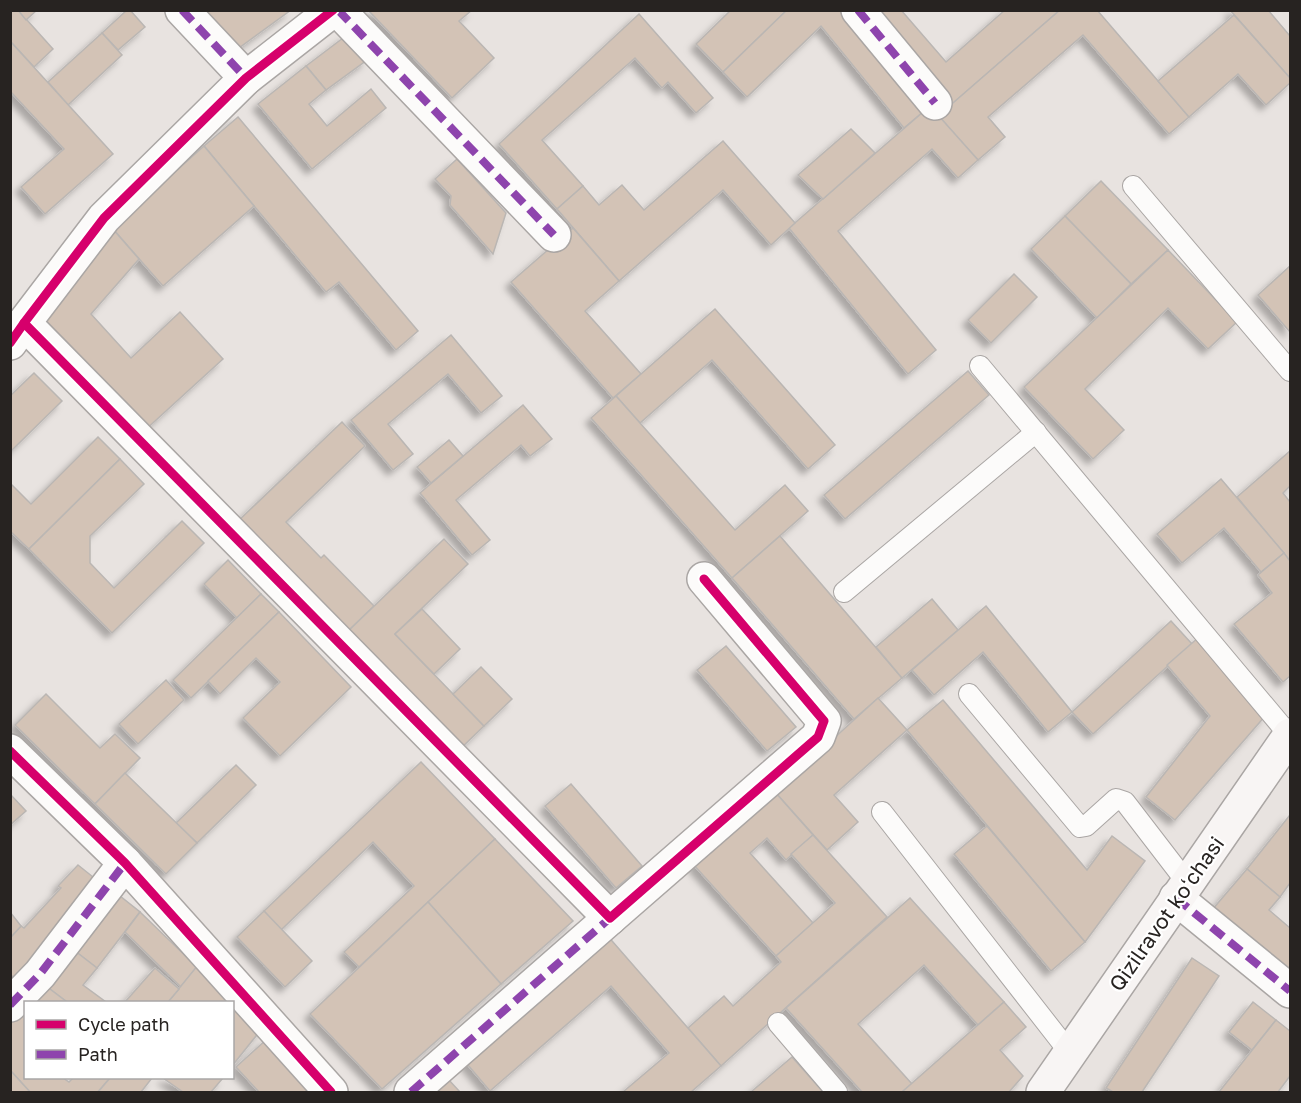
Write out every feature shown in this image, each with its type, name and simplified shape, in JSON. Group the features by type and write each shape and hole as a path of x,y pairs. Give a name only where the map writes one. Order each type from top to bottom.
{"street":[{"path":"182,10 246,78"},
{"path":"333,10 246,78 104,218 15,334 610,918"},
{"path":"338,10 554,235"},
{"path":"858,10 935,103"},
{"path":"411,1092 818,736 824,721 704,579"},
{"name":"Qizilravot koʻchasi","path":"1043,1092 1290,736"},
{"path":"10,751 125,863 331,1092"},
{"path":"10,1005 40,974 125,863"},
{"path":"1182,891 1290,991"}],"lane":[{"path":"1133,186 1290,371"},
{"path":"980,366 1290,736"},
{"path":"844,592 1036,432"},
{"path":"969,694 1080,827 1086,826 1116,800 1125,802 1182,891"},
{"path":"882,812 1070,1053"},
{"path":"778,1023 837,1092"}],"building":[{"path":"10,10 18,10 53,49 34,67 10,41"},
{"path":"18,10 37,10 26,20"},
{"path":"127,10 130,10 145,27 118,50 102,33"},
{"path":"196,10 291,10 232,53"},
{"path":"368,10 472,10 459,21 494,58 452,98"},
{"path":"731,10 786,11 723,72 696,44"},
{"path":"787,10 853,10 930,106 904,128 821,26 747,97 723,72"},
{"path":"870,10 901,10 946,62 1005,10 1060,10 952,104"},
{"path":"1060,10 1097,10 1189,117 1169,134 1083,35 988,117 1005,137 978,160 938,116"},
{"path":"1230,10 1268,10 1290,36 1290,78"},
{"path":"639,14 713,98 696,113 668,82 662,88 635,58 542,140 583,186 557,209 499,144"},
{"path":"1234,15 1290,78 1290,83 1266,105 1238,74 1189,117 1158,81"},
{"path":"102,33 122,55 68,105 48,82"},
{"path":"347,35 367,60 326,90 306,66"},
{"path":"10,41 113,154 45,214 21,187 64,149 10,91"},
{"path":"306,66 326,90 309,104 327,126 371,89 386,108 312,169 258,104"},
{"path":"930,106 978,160 958,178 932,149 838,231 936,350 908,374 789,228"},
{"path":"238,117 418,331 396,350 339,282 326,292 204,146"},
{"path":"851,129 875,153 823,199 798,175"},
{"path":"723,141 795,223 771,245 723,190 619,281 557,209 583,186 599,205 622,185 644,210"},
{"path":"204,146 254,206 163,286 112,228"},
{"path":"457,159 506,213 493,254 450,205 451,196 435,179"},
{"path":"1101,181 1168,250 1131,284 1065,216"},
{"path":"1065,216 1131,284 1097,318 1031,249"},
{"path":"112,228 139,259 91,314 131,358 180,312 223,359 143,432 39,318"},
{"path":"573,228 619,281 585,311 641,374 613,398 511,282"},
{"path":"1168,250 1237,322 1208,349 1168,308 1085,389 1124,430 1093,459 1024,387"},
{"path":"1290,266 1290,332 1258,295"},
{"path":"1014,274 1037,297 991,343 968,320"},
{"path":"715,309 835,445 808,469 712,360 640,423 616,396"},
{"path":"451,335 502,396 481,413 448,374 388,424 413,454 393,470 351,420"},
{"path":"968,371 989,395 845,519 824,495"},
{"path":"34,373 62,401 10,452 10,396"},
{"path":"616,396 735,530 785,485 808,511 732,578 591,418"},
{"path":"523,405 552,439 530,456 521,445 456,500 490,540 472,555 420,493"},
{"path":"342,422 365,446 286,522 321,558 324,555 374,606 344,635 236,523"},
{"path":"98,437 120,459 29,549 10,531 10,483 31,504"},
{"path":"449,440 463,456 431,483 417,467"},
{"path":"1290,451 1290,486 1283,493 1290,502 1290,561 1237,497"},
{"path":"120,459 144,484 90,536 90,563 114,588 182,521 204,543 112,633 29,549"},
{"path":"1221,479 1284,553 1261,572 1224,528 1182,563 1157,534"},
{"path":"780,536 902,678 854,719 732,578"},
{"path":"444,539 468,564 395,634 484,726 457,752 344,635"},
{"path":"1284,553 1290,561 1290,676 1283,682 1234,624 1272,593 1258,575"},
{"path":"228,560 261,594 237,618 204,584"},
{"path":"261,594 279,612 191,698 173,680"},
{"path":"932,599 958,630 902,678 876,647"},
{"path":"986,606 1072,712 1048,732 983,652 934,695 912,670"},
{"path":"422,609 460,649 434,674 395,634"},
{"path":"279,612 351,687 280,756 243,718 280,682 256,658 220,694 208,681"},
{"path":"1171,621 1192,644 1093,734 1072,712"},
{"path":"1199,637 1266,715 1175,820 1146,797 1210,716 1167,665"},
{"path":"726,646 796,727 767,751 697,670"},
{"path":"481,667 512,699 484,726 453,694"},
{"path":"166,680 184,700 138,744 119,724"},
{"path":"46,694 100,748 115,734 140,758 95,804 15,725"},
{"path":"878,698 907,730 834,795 858,822 827,850 775,792"},
{"path":"943,700 1087,870 1112,836 1145,861 1085,942 907,730"},
{"path":"421,762 495,839 359,967 344,952 414,886 373,842 281,930 264,911"},
{"path":"236,765 256,785 197,843 176,823"},
{"path":"125,773 197,843 166,874 95,804"},
{"path":"571,784 642,866 616,888 545,806"},
{"path":"775,792 813,835 786,860 767,838 750,853 813,923 776,956 693,864"},
{"path":"10,794 26,811 10,825"},
{"path":"1290,815 1290,883 1280,897 1247,869"},
{"path":"987,826 1085,942 1051,971 954,854"},
{"path":"813,835 887,917 721,1066 688,1028 724,996 733,1006 781,962 776,956 835,903 791,854"},
{"path":"495,839 573,921 501,984 428,902"},
{"path":"78,865 103,885 21,985 10,974 10,938 21,926 24,928 61,888 58,886"},
{"path":"1247,869 1280,897 1269,910 1290,928 1290,976 1212,910"},
{"path":"110,888 140,912 97,968 66,944"},
{"path":"910,898 1004,1002 978,1025 924,965 858,1024 912,1084 902,1092 862,1092 786,1008"},
{"path":"428,902 501,984 382,1089 310,1014"},
{"path":"264,911 312,961 285,987 237,937"},
{"path":"10,912 21,926 10,938"},
{"path":"140,912 197,967 181,987 125,932"},
{"path":"606,934 721,1066 691,1092 623,1092 669,1053 611,986 490,1091 462,1058"},
{"path":"66,944 97,968 83,985 105,1001 66,1001 38,980"},
{"path":"1192,958 1219,976 1142,1092 1113,1092 1106,1088"},
{"path":"198,965 264,1026 234,1064 234,1001 169,1001"},
{"path":"155,968 179,989 169,1001 126,1001"},
{"path":"38,980 66,1001 24,1001 24,1079 64,1079 69,1082 72,1079 109,1079 98,1092 30,1092 10,1070 10,1014"},
{"path":"1004,1002 1026,1027 1000,1050 1023,1076 1009,1092 902,1092"},
{"path":"1253,1002 1276,1020 1252,1050 1229,1032"},
{"path":"1276,1020 1290,1031 1290,1076 1278,1092 1219,1092"},
{"path":"267,1039 316,1092 259,1092 236,1067"},
{"path":"792,1057 823,1092 751,1092"},
{"path":"10,1070 30,1092 10,1092"},
{"path":"109,1079 151,1079 141,1092 98,1092"},
{"path":"164,1079 222,1079 211,1092 183,1092"},
{"path":"448,1079 460,1092 433,1092"}],"marked path":[{"path":"182,10 246,78"},
{"path":"338,10 554,235"},
{"path":"858,10 935,103"},
{"path":"10,1005 40,974 125,863"},
{"path":"1176,898 1290,991"},
{"path":"411,1092 610,918"}],"cycle path":[{"path":"10,343 104,218 246,78 333,10"},
{"path":"24,323 610,918 818,737 824,721 704,579"},
{"path":"10,751 125,863 331,1092"}]}
